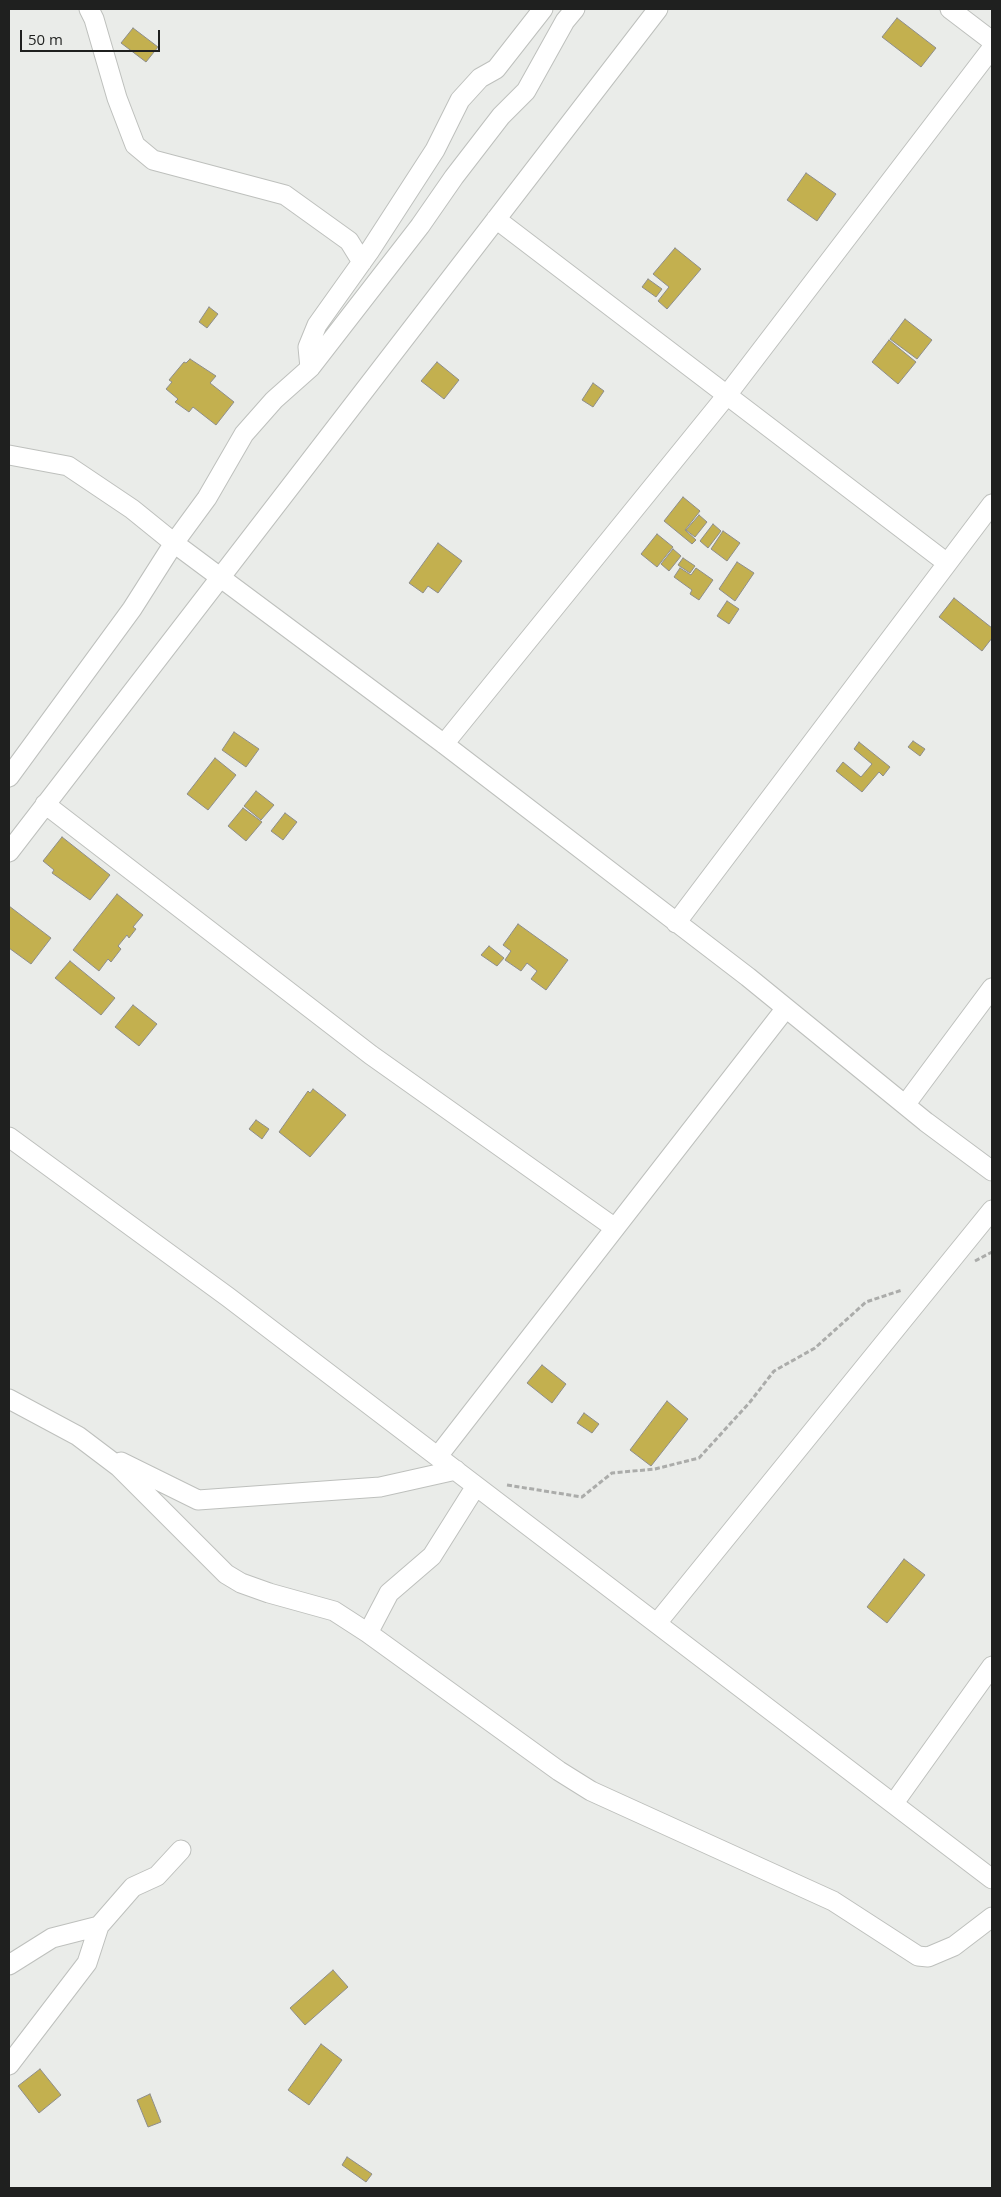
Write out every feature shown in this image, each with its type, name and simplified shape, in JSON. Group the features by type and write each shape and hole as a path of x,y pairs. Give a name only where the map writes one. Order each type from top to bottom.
{"street":[{"path":"89,9 117,98 135,145 153,160 285,195 349,241 362,262"},
{"path":"9,777 132,609 174,543 207,498 244,434 274,400 310,368 420,226 454,177 501,116 526,91 565,21 575,9"},
{"path":"9,852 658,9"},
{"path":"950,9 992,41"},
{"path":"310,368 308,347 317,325 362,262 435,150 460,100 480,78 496,69 539,10"},
{"path":"444,744 727,395 992,48"},
{"path":"496,219 947,563"},
{"path":"9,455 68,466 132,509 219,578 444,744 786,1008 905,1105 992,1171"},
{"path":"676,923 992,504"},
{"path":"45,804 371,1055 615,1228"},
{"path":"905,1105 992,988"},
{"path":"438,1456 786,1008"},
{"path":"9,1137 228,1297 992,1879"},
{"path":"657,1623 992,1210"},
{"path":"9,1398 78,1436 119,1467 226,1574 241,1583 270,1593 334,1611 591,1791 833,1901 918,1956 928,1958 954,1946 992,1917"},
{"path":"94,1448 198,1500 380,1487 456,1470"},
{"path":"368,1633 389,1593 432,1556 476,1486"},
{"path":"894,1803 992,1666"},
{"path":"9,2065 88,1963 99,1926 133,1887 157,1876 181,1850"},
{"path":"9,1965 52,1938 99,1926"}],"path":[{"path":"968,1266 992,1252"},
{"path":"499,1484 582,1497 612,1473 655,1469 699,1458 750,1402 774,1372 815,1348 866,1302 904,1289"}],"building":[{"path":"897,18 936,48 921,67 882,37"},
{"path":"133,28 158,47 146,62 121,43"},
{"path":"806,173 836,194 817,221 787,200"},
{"path":"675,248 701,269 667,309 658,301 669,287 653,274"},
{"path":"648,279 662,289 656,297 642,287"},
{"path":"209,307 218,314 207,328 199,322"},
{"path":"905,319 932,340 917,359 890,339"},
{"path":"889,340 916,362 898,384 872,362"},
{"path":"190,359 216,376 210,383 234,402 216,425 193,407 189,412 175,402 178,399 166,389 172,382 169,380 184,362 186,363"},
{"path":"437,362 459,380 444,399 421,381"},
{"path":"593,383 604,391 593,407 582,400"},
{"path":"683,497 700,511 685,530 696,540 692,544 664,521"},
{"path":"699,515 707,522 695,537 686,530"},
{"path":"713,524 721,531 708,548 700,541"},
{"path":"723,531 740,543 727,561 711,549"},
{"path":"657,534 673,547 657,567 641,554"},
{"path":"438,543 462,561 438,593 428,586 423,593 409,583"},
{"path":"673,549 681,556 669,571 661,564"},
{"path":"683,558 695,566 690,573 678,565"},
{"path":"737,562 754,573 735,601 719,589"},
{"path":"680,568 691,575 696,568 713,580 699,600 690,594 692,590 674,577"},
{"path":"954,598 992,628 992,638 982,651 939,617"},
{"path":"727,601 739,609 729,624 717,616"},
{"path":"234,732 259,749 246,767 222,750"},
{"path":"913,741 925,749 920,756 908,747"},
{"path":"859,742 890,767 883,776 879,772 862,792 836,771 843,762 861,777 872,764 854,749"},
{"path":"215,758 236,775 208,810 187,794"},
{"path":"256,791 274,805 261,820 244,806"},
{"path":"243,808 262,822 246,841 228,826"},
{"path":"285,813 297,822 283,840 271,831"},
{"path":"62,837 110,875 90,900 52,873 54,870 43,861"},
{"path":"117,894 143,915 133,927 136,929 129,938 127,935 118,946 121,949 111,962 108,959 99,971 73,950"},
{"path":"9,906 51,938 31,964 9,948"},
{"path":"518,924 568,960 546,990 531,979 537,971 527,963 521,971 505,960 511,951 503,945"},
{"path":"489,946 504,958 497,966 481,955"},
{"path":"70,961 115,998 101,1015 55,978"},
{"path":"133,1005 157,1024 139,1046 115,1027"},
{"path":"313,1089 346,1115 310,1157 279,1132 308,1091 310,1093"},
{"path":"256,1120 269,1129 262,1139 249,1129"},
{"path":"542,1365 566,1384 552,1403 527,1383"},
{"path":"667,1401 688,1419 651,1466 630,1450"},
{"path":"584,1413 599,1424 592,1433 577,1423"},
{"path":"904,1559 925,1575 887,1623 867,1607"},
{"path":"333,1970 348,1987 305,2025 290,2008"},
{"path":"321,2044 342,2060 309,2105 288,2090"},
{"path":"40,2069 61,2095 39,2113 18,2086"},
{"path":"150,2094 161,2122 148,2127 137,2100"},
{"path":"347,2157 372,2174 366,2182 342,2165"}]}
